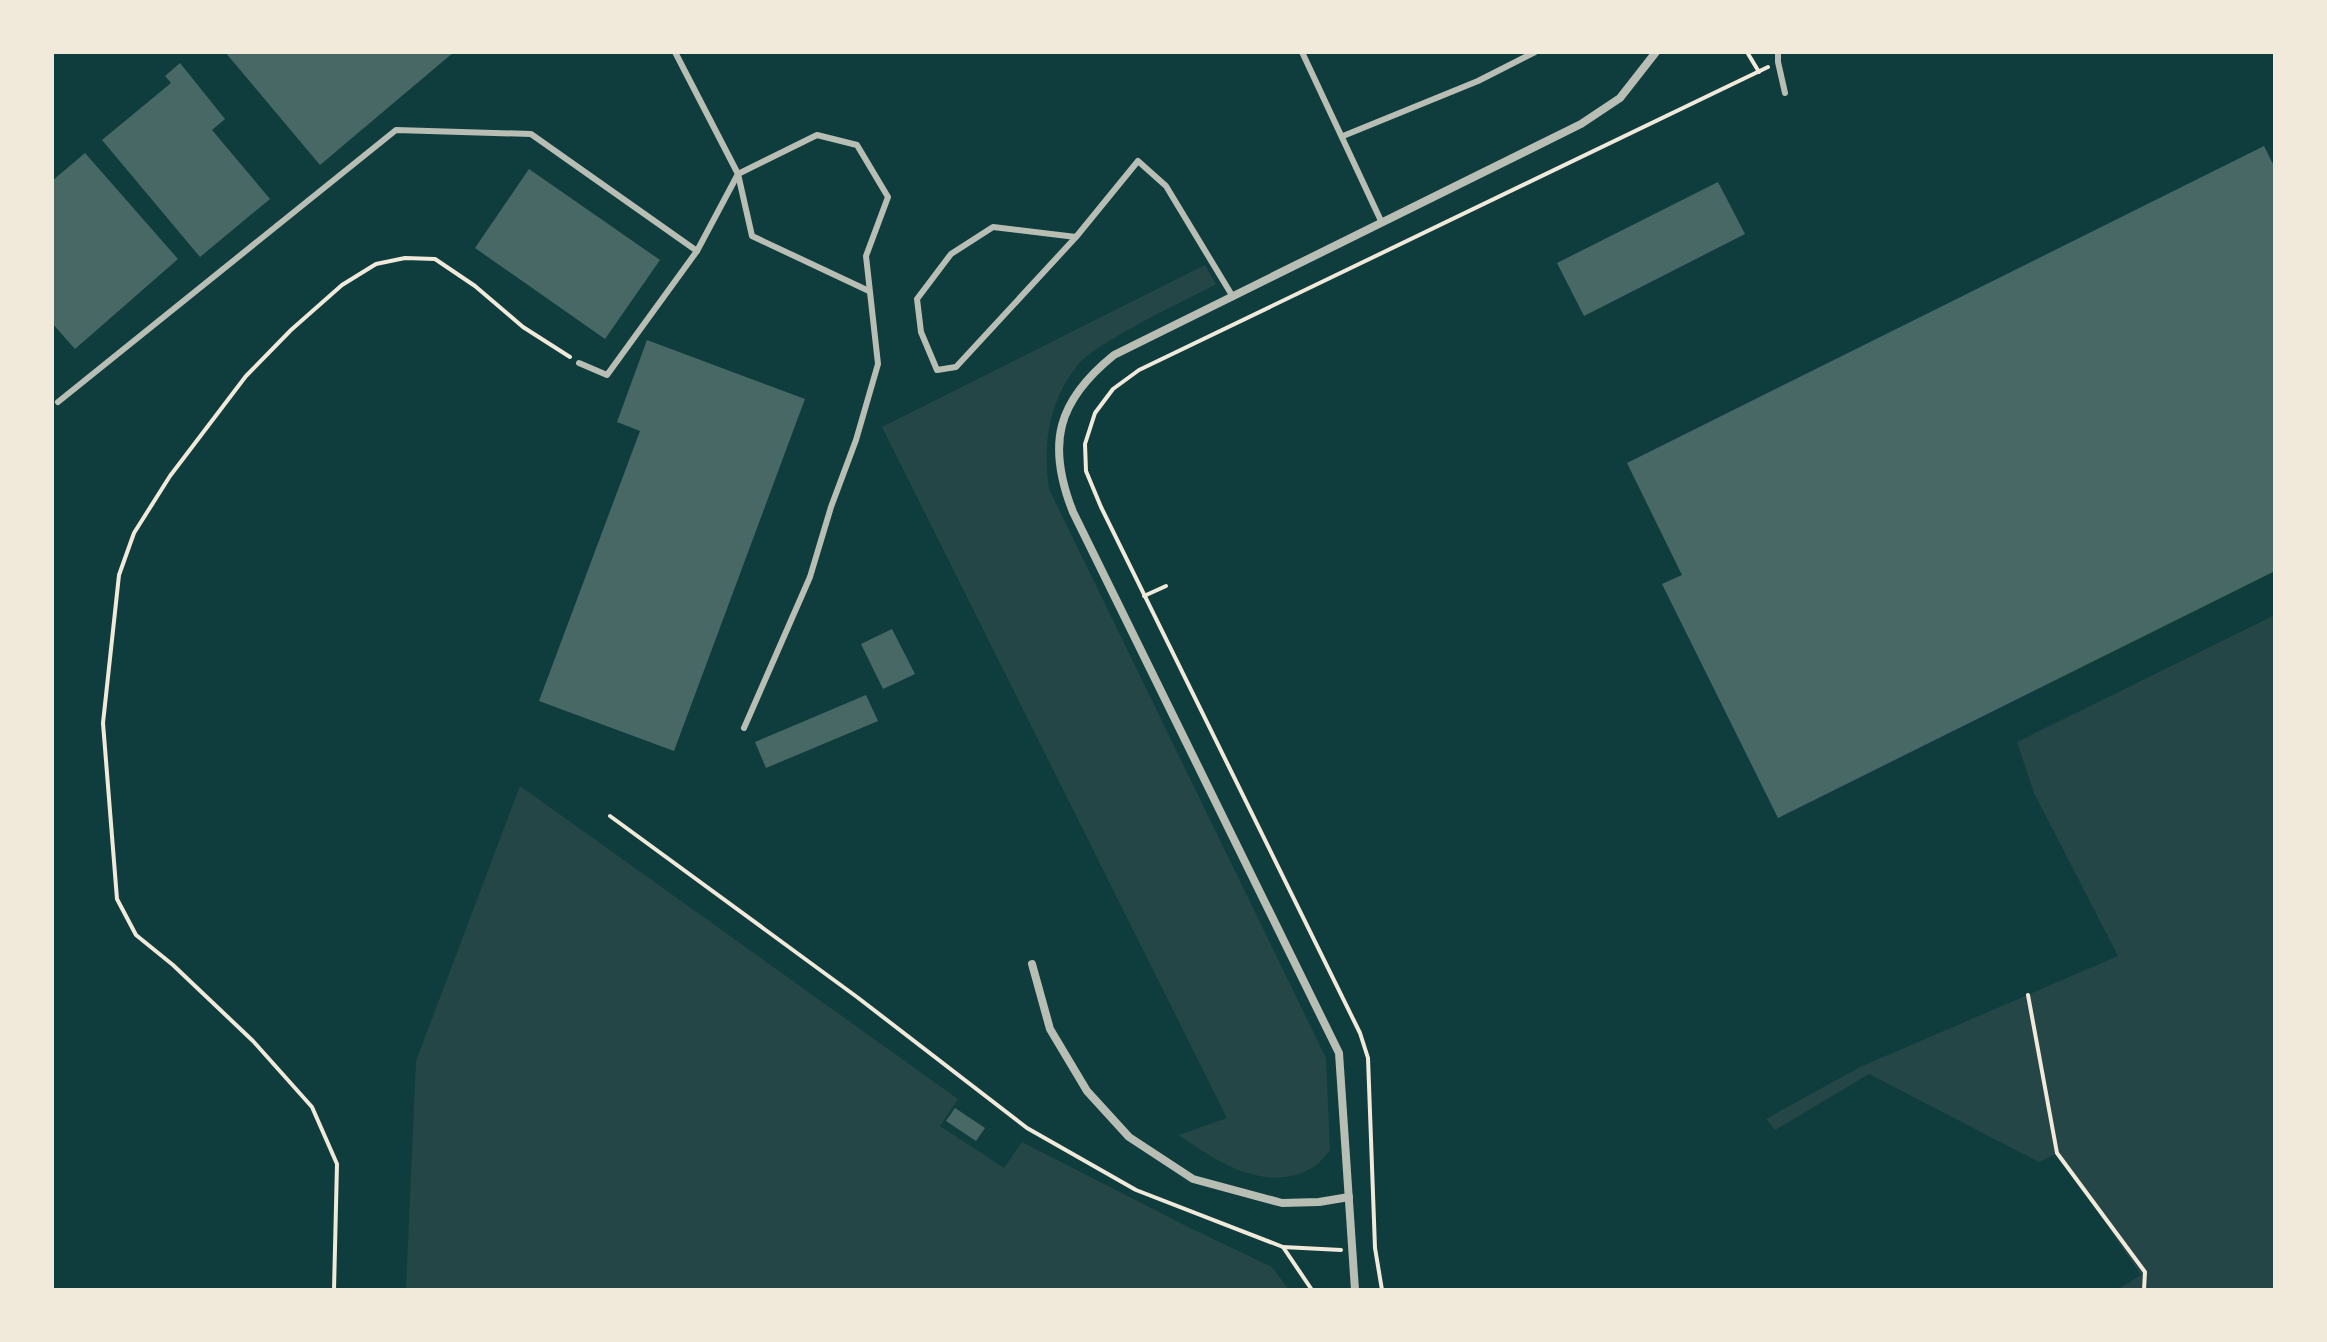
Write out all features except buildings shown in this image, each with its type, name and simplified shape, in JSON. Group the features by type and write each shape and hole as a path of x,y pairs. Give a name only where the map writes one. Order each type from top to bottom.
{"street":[{"path":"1355,1290 1339,1053 1073,512 1061,483 1057,456 1061,426 1090,374 1125,349 1603,111 1630,87 1656,52"},
{"path":"1032,964 1050,1029 1087,1091 1129,1137 1193,1179 1282,1203 1349,1197"}],"lane":[{"path":"675,52 738,174 752,236 869,291"},
{"path":"1302,52 1382,223"},
{"path":"1343,136 1478,81 1535,52"},
{"path":"1778,52 1785,93"},
{"path":"58,402 396,130 531,134 697,251"},
{"path":"579,363 607,375 697,251 738,174 817,135 857,145 888,197 866,256 878,364 810,577 744,728"},
{"path":"1076,237 993,227 951,254 917,299 921,332 937,370 956,367 1076,237 1138,161 1166,186 1233,297"}],"path":[{"path":"1382,1290 1375,1248 1368,1058 1360,1033 1144,596 1086,471 1085,444 1095,413 1113,389 1139,370 1759,72 1747,52"},
{"path":"334,1290 337,1164 312,1107 253,1041 173,965 136,935 117,899 103,723 119,575 134,533 170,476 246,376 291,330 342,285 376,264 405,258 435,259 475,286 523,327 579,363"},
{"path":"1144,596 1166,586"},
{"path":"610,816 857,997 1027,1128 1136,1190 1283,1247 1375,1248"},
{"path":"2028,995 2057,1153 2145,1272 2144,1290"},
{"path":"1283,1247 1312,1290"}],"shaded area":[{"path":"1205,265 1216,284 1102,345 1077,366 1054,409 1048,440 1047,472 1049,489 1326,1058 1330,1150 1312,1168 1277,1178 1260,1176 1226,1164 1179,1135 1227,1118 882,427"},
{"path":"2275,615 2275,1290 2117,1290 2141,1275 2058,1153 2039,1162 1869,1074 1775,1130 1766,1119 1860,1067 2118,956 2034,793 2017,742"},
{"path":"520,786 958,1099 940,1126 1004,1168 1022,1142 1272,1267 1289,1290 406,1290 416,1061"}]}
